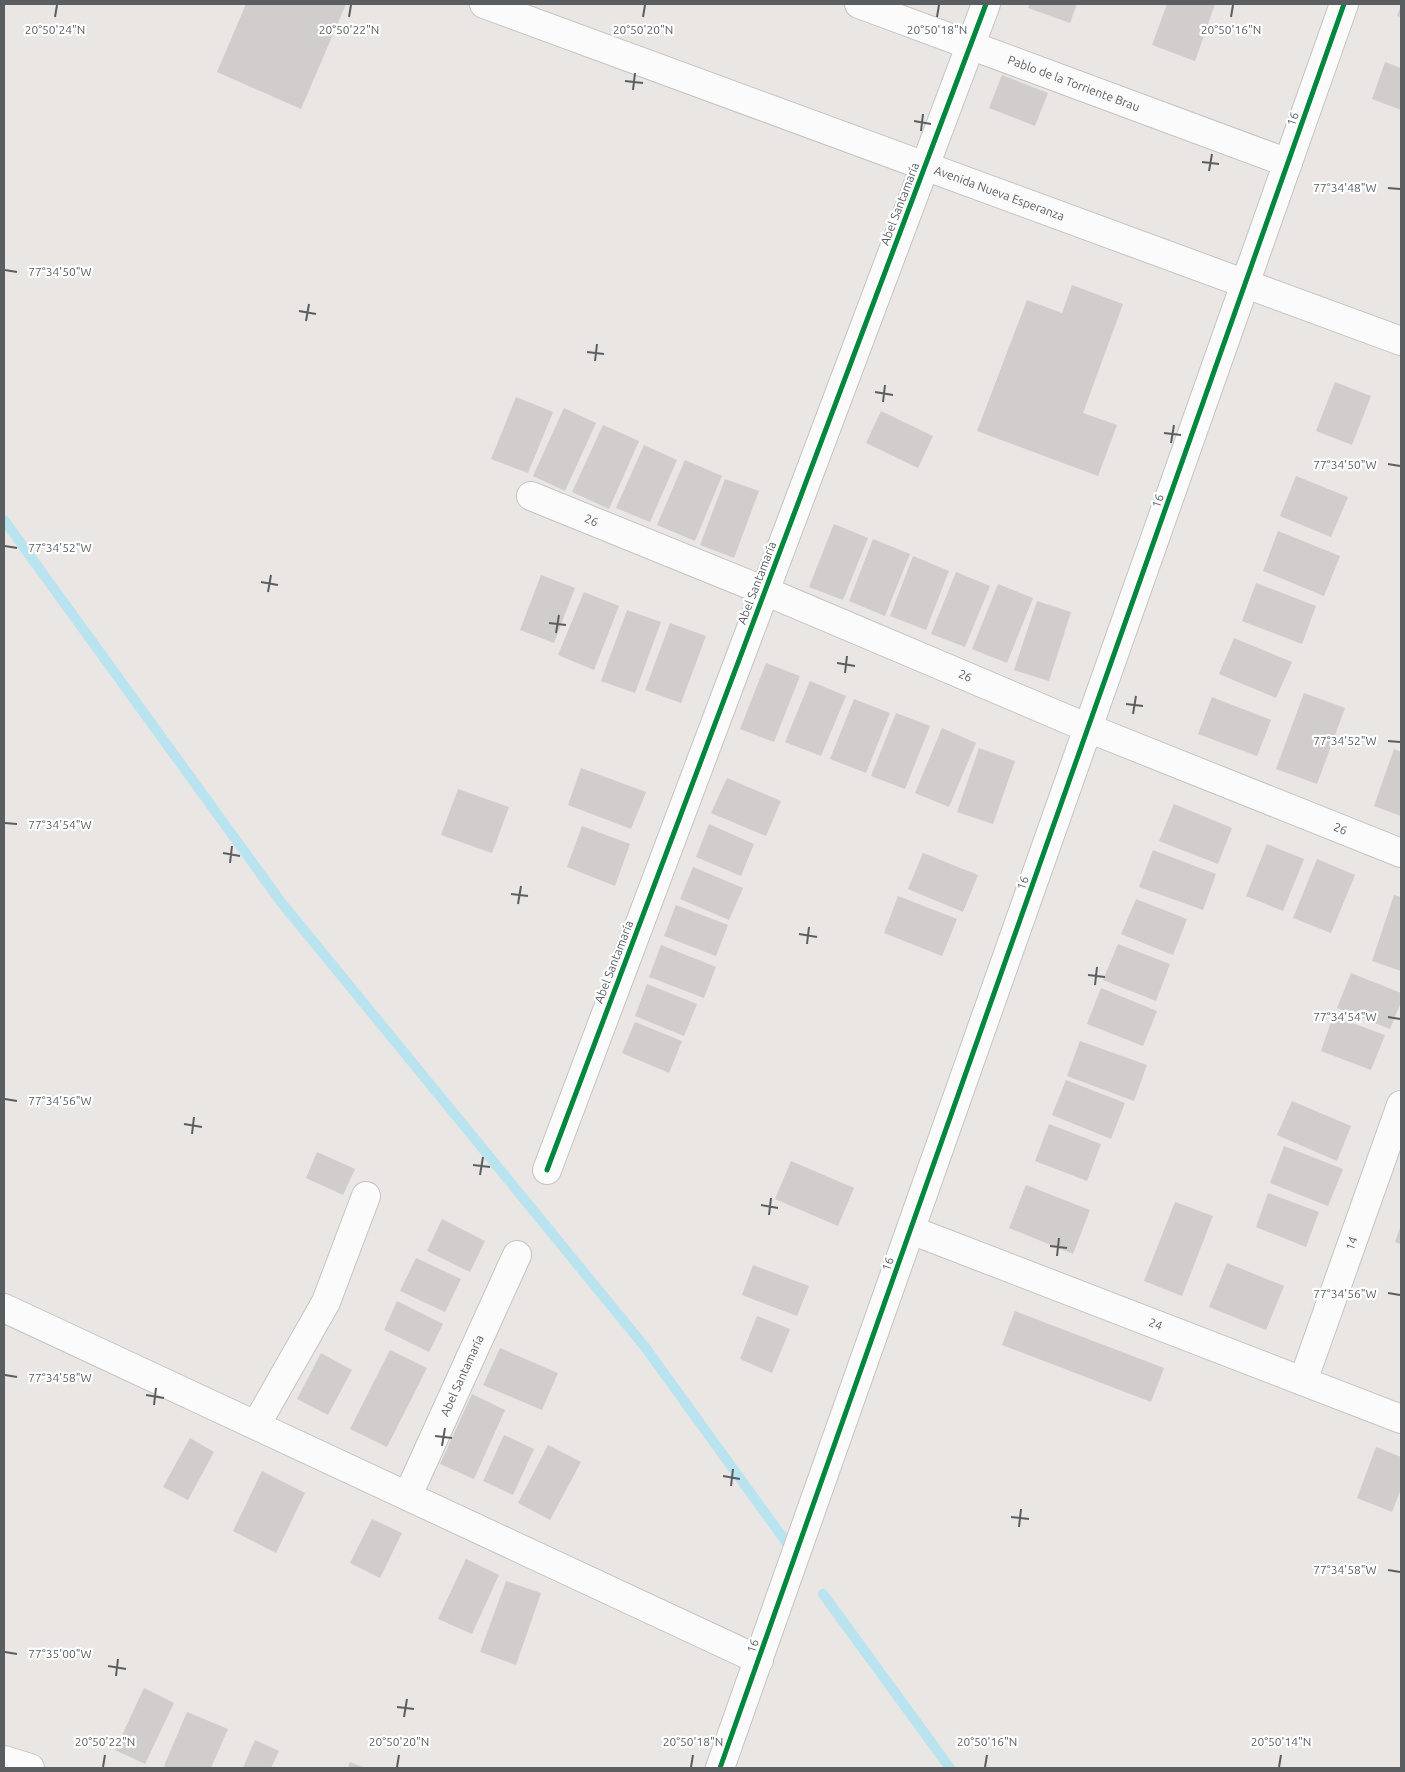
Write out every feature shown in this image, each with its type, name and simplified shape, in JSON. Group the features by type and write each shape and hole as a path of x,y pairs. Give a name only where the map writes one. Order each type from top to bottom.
{"street":[{"name":"Avenida Nueva Esperanza","path":"484,4 1401,341"},
{"name":"Pablo de la Torriente Brau","path":"859,4 1288,163"},
{"name":"Abel Santamaría","path":"547,1170 986,4"},
{"name":"16","path":"720,1768 1344,4"},
{"name":"26","path":"531,496 765,591 1088,728 1401,853"},
{"name":"14","path":"1303,1381 1401,1105"},
{"path":"256,1425 326,1302 366,1196"},
{"name":"24","path":"911,1230 1401,1419"},
{"name":"Abel Santamaría","path":"408,1495 517,1255"},
{"path":"4,1308 759,1660"},
{"path":"4,1760 30,1768"}],"building":[{"path":"246,4 346,4 301,109 217,72"},
{"path":"1030,4 1077,4 1070,23 1028,8"},
{"path":"1167,4 1215,4 1195,61 1152,45"},
{"path":"1401,5 1401,17 1397,16"},
{"path":"1385,62 1401,68 1401,110 1372,99"},
{"path":"1002,75 1048,93 1035,126 989,108"},
{"path":"1072,285 1123,304 1083,413 1117,425 1098,476 977,431 1027,300 1062,313"},
{"path":"1335,382 1371,396 1352,445 1316,431"},
{"path":"516,397 553,412 528,473 491,459"},
{"path":"564,408 596,423 565,491 533,476"},
{"path":"881,411 933,436 918,468 866,443"},
{"path":"603,425 639,441 609,509 572,492"},
{"path":"644,445 677,460 650,522 616,508"},
{"path":"685,460 722,476 695,541 657,525"},
{"path":"1296,476 1348,497 1331,537 1280,516"},
{"path":"725,479 759,491 734,558 700,545"},
{"path":"834,524 868,538 843,600 809,587"},
{"path":"1278,531 1340,556 1324,596 1263,571"},
{"path":"873,539 910,554 885,616 849,601"},
{"path":"913,556 949,571 926,630 890,616"},
{"path":"956,572 990,586 965,647 931,634"},
{"path":"541,575 575,588 554,643 520,630"},
{"path":"1256,583 1316,606 1302,644 1242,621"},
{"path":"998,584 1033,598 1007,663 972,649"},
{"path":"584,592 619,606 594,670 558,655"},
{"path":"1037,601 1071,612 1049,681 1014,670"},
{"path":"627,610 661,622 635,693 601,681"},
{"path":"670,623 706,636 681,703 645,690"},
{"path":"1234,638 1292,662 1276,698 1219,674"},
{"path":"766,663 800,676 774,742 740,729"},
{"path":"810,681 846,696 821,756 785,742"},
{"path":"1304,693 1345,708 1317,784 1276,769"},
{"path":"1212,697 1271,720 1257,756 1198,734"},
{"path":"854,699 890,713 866,773 830,759"},
{"path":"896,713 930,726 905,789 871,776"},
{"path":"942,728 976,743 949,807 915,793"},
{"path":"979,748 1015,761 993,824 957,812"},
{"path":"1394,749 1401,752 1401,816 1374,806"},
{"path":"581,768 646,792 631,829 568,805"},
{"path":"727,778 781,801 766,836 711,813"},
{"path":"458,789 509,807 492,853 441,835"},
{"path":"1174,804 1232,828 1218,864 1159,841"},
{"path":"709,824 754,844 741,876 696,857"},
{"path":"582,826 630,844 615,886 567,867"},
{"path":"1267,844 1304,859 1283,911 1246,896"},
{"path":"1153,850 1216,874 1203,910 1139,887"},
{"path":"923,853 978,875 963,912 908,889"},
{"path":"1317,859 1355,875 1331,933 1293,918"},
{"path":"693,867 743,888 729,920 680,899"},
{"path":"1394,895 1401,897 1401,971 1372,961"},
{"path":"898,896 957,919 942,956 884,933"},
{"path":"1136,899 1187,919 1173,955 1121,934"},
{"path":"676,905 728,925 716,956 664,936"},
{"path":"1118,944 1170,964 1156,1001 1103,980"},
{"path":"661,945 716,967 704,998 649,977"},
{"path":"1351,973 1401,993 1401,1002 1390,1029 1337,1008"},
{"path":"647,984 697,1004 684,1036 635,1016"},
{"path":"1101,988 1157,1011 1143,1046 1087,1024"},
{"path":"1333,1016 1385,1035 1371,1070 1321,1051"},
{"path":"635,1022 682,1041 669,1073 622,1053"},
{"path":"1080,1041 1147,1065 1134,1101 1067,1076"},
{"path":"1066,1080 1125,1103 1111,1139 1052,1115"},
{"path":"1292,1101 1351,1126 1337,1161 1277,1135"},
{"path":"1049,1124 1101,1144 1087,1181 1035,1161"},
{"path":"1284,1146 1343,1169 1328,1206 1270,1183"},
{"path":"317,1152 355,1169 343,1195 306,1178"},
{"path":"791,1161 854,1188 838,1226 775,1199"},
{"path":"1026,1185 1090,1210 1073,1254 1009,1228"},
{"path":"1268,1193 1319,1212 1306,1247 1256,1227"},
{"path":"1175,1202 1213,1216 1182,1296 1144,1281"},
{"path":"442,1219 485,1241 470,1272 427,1251"},
{"path":"1401,1225 1401,1244 1395,1242"},
{"path":"416,1258 461,1279 445,1312 400,1291"},
{"path":"1227,1263 1284,1286 1266,1330 1209,1307"},
{"path":"753,1265 809,1286 797,1316 742,1295"},
{"path":"397,1301 443,1324 429,1352 384,1330"},
{"path":"1015,1311 1164,1368 1151,1402 1002,1345"},
{"path":"757,1316 790,1329 772,1373 740,1359"},
{"path":"500,1348 558,1373 542,1410 483,1385"},
{"path":"390,1350 427,1368 387,1447 350,1429"},
{"path":"321,1353 352,1370 328,1415 297,1399"},
{"path":"472,1394 505,1410 474,1479 440,1464"},
{"path":"504,1435 534,1449 513,1495 483,1481"},
{"path":"190,1438 214,1452 188,1500 163,1487"},
{"path":"548,1445 581,1462 550,1520 518,1503"},
{"path":"1376,1447 1401,1457 1401,1489 1392,1512 1357,1498"},
{"path":"262,1471 305,1493 276,1553 233,1531"},
{"path":"372,1519 402,1533 380,1578 350,1563"},
{"path":"466,1559 499,1575 472,1634 438,1619"},
{"path":"506,1581 541,1593 516,1665 480,1652"},
{"path":"144,1688 174,1703 145,1764 115,1750"},
{"path":"187,1712 228,1729 211,1768 169,1768 164,1766"},
{"path":"255,1740 279,1751 271,1768 243,1768"},
{"path":"350,1762 365,1768 348,1768"}],"waterway":[{"path":"4,520 281,902 645,1347 789,1546"},
{"path":"823,1594 950,1768"}],"cycle path":[{"path":"547,1170 986,4"},
{"path":"720,1768 1344,4"}]}
